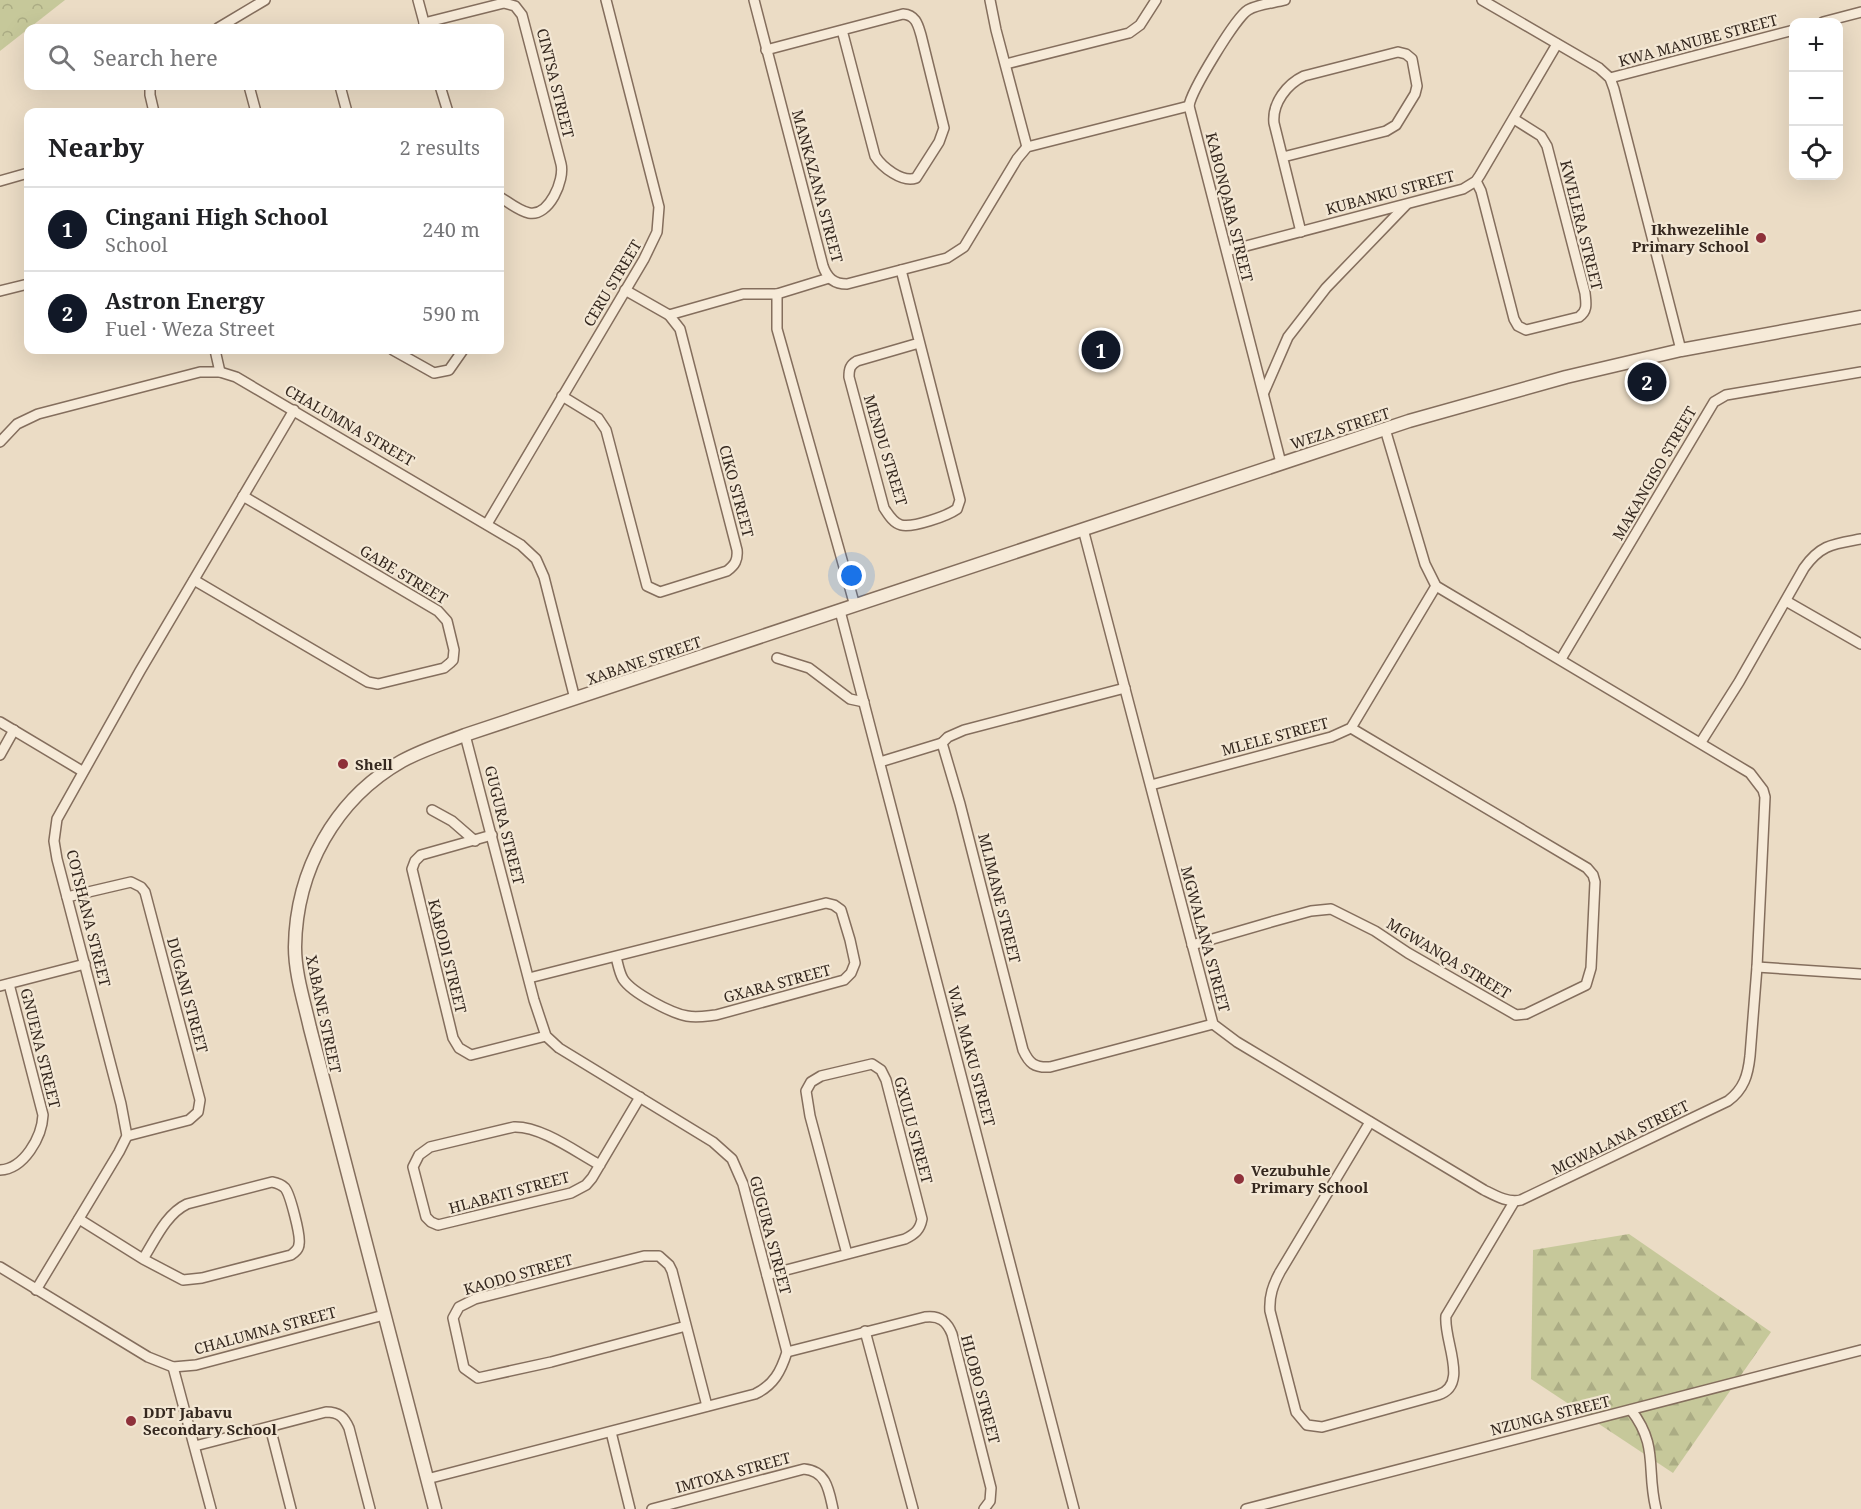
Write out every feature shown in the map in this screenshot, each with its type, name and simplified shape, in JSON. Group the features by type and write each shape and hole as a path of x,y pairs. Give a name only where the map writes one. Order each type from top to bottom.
{"street":[{"path":"233,24 265,0"},
{"name":"CINTSA STREET","path":"418,0 424,24"},
{"name":"CERU STREET","path":"487,524 654,241 659,225 659,207 606,0"},
{"name":"MANKAZANA STREET","path":"754,0 823,266 829,278 837,283 847,284 947,258 964,248 1017,159 1027,147"},
{"path":"990,0 1027,147 1189,106 1201,78 1239,19 1250,9 1285,0"},
{"path":"1006,64 1129,33 1140,25 1156,0"},
{"path":"1242,0 1246,12"},
{"path":"1482,0 1498,4 1557,44 1599,68 1610,78 1681,350"},
{"name":"CINTSA STREET","path":"432,24 504,3 515,6 522,15 563,168 560,185 546,207 537,212 529,213 504,199"},
{"path":"1838,18 1861,12"},
{"path":"766,50 843,30 905,14 912,16 917,23 944,128 939,142 916,178 912,180 904,179 885,168 875,156 843,30"},
{"name":"KWA MANUBE STREET","path":"1610,78 1789,31"},
{"name":"KUBANKU STREET","path":"1227,251 1406,205 1463,189 1476,182 1557,44"},
{"path":"1283,157 1352,141 1394,127 1417,89 1412,59 1398,52 1304,76 1290,84 1281,96 1273,117 1283,157 1302,232"},
{"path":"150,90 153,108"},
{"path":"250,90 255,108"},
{"path":"341,90 346,108"},
{"path":"442,90 447,108"},
{"name":"KABONQABA STREET","path":"1189,106 1281,463"},
{"name":"KWELERA STREET","path":"1476,182 1481,191 1518,326 1526,330 1579,317 1583,314 1586,306 1585,293 1547,146 1541,136 1514,119"},
{"path":"0,181 24,174"},
{"path":"1263,394 1288,337 1326,288 1406,205"},
{"name":"MENDU STREET","path":"901,270 960,500 957,508 944,516 912,525 900,525 884,508 849,370 857,361 919,343"},
{"path":"625,290 669,315 743,294 777,294 829,278"},
{"path":"0,291 24,285"},
{"path":"777,294 777,329 855,606"},
{"name":"CIKO STREET","path":"562,396 597,418 606,430 647,586 660,592 727,571 736,561 737,550 683,339 676,322 669,315"},
{"name":"WEZA STREET","path":"840,611 1281,463 1471,403 1566,377 1681,350 1861,317"},
{"path":"216,354 220,372"},
{"path":"400,354 434,373 449,370 460,354"},
{"name":"CHALUMNA STREET","path":"0,442 17,424 38,414 193,374 220,372 244,381 521,544 536,559 544,578 575,699"},
{"name":"MAKANGISO STREET","path":"1561,659 1714,402 1726,395 1861,372"},
{"name":"COTSHANA STREET","path":"127,1136 121,1104 57,859 54,830 59,813 82,771 294,410"},
{"path":"1385,429 1425,564 1436,586"},
{"name":"GABE STREET","path":"194,580 368,682 378,684 444,669 453,660 454,650 447,621 438,611 243,496"},
{"name":"MGWALANA STREET","path":"1083,529 1213,1024 1237,1042 1484,1190 1514,1202 1532,1196 1642,1144 1735,1096 1741,1090 1749,1070 1757,967 1765,797 1750,773 1436,586"},
{"path":"1701,742 1813,556 1832,544 1861,539"},
{"name":"MLELE STREET","path":"1151,785 1331,737 1351,728 1436,586"},
{"path":"1786,601 1861,644"},
{"name":"XABANE STREET","path":"435,1509 298,977 295,947 298,916 303,886 316,853 333,824 355,797 403,760 465,735 840,611"},
{"name":"W.M. MAKU STREET","path":"840,611 1074,1509"},
{"path":"777,658 809,668 850,699 864,702"},
{"path":"880,762 942,743 948,737 964,730 1125,688"},
{"path":"0,722 82,771"},
{"name":"MGWANQA STREET","path":"1192,945 1311,911 1330,909 1375,932 1516,1015 1526,1014 1586,985 1591,968 1595,882 1593,874 1587,868 1351,728"},
{"path":"0,755 14,730"},
{"name":"GUGURA STREET","path":"465,735 538,1014 546,1036 569,1055 713,1142 732,1159 739,1170 787,1352"},
{"name":"MLIMANE STREET","path":"942,743 963,814 1023,1050 1028,1061 1040,1068 1050,1067 1213,1024"},
{"path":"432,810 452,821 475,840"},
{"name":"KABODI STREET","path":"492,835 421,855 415,861 412,869 453,1038 459,1048 471,1055 546,1036"},
{"name":"DUGANI STREET","path":"67,897 124,883 136,884 145,892 200,1100 198,1112 189,1120 127,1136"},
{"name":"GXARA STREET","path":"529,978 826,903 834,905 844,915 855,963 851,973 844,980 716,1015 690,1017 672,1011 630,986 622,978 616,957"},
{"name":"GNUENA STREET","path":"0,1170 9,1169 24,1158 41,1130 43,1115 4,985 85,964"},
{"path":"1757,967 1861,974"},
{"name":"GXULU STREET","path":"767,1275 905,1239 918,1232 922,1219 886,1080 881,1070 872,1064 821,1076 811,1082 806,1091 810,1116 847,1254"},
{"name":"HLABATI STREET","path":"600,1165 539,1132 524,1127 514,1127 430,1147 418,1155 413,1167 426,1216 438,1225 571,1193 586,1185 600,1165 640,1097"},
{"path":"1370,1122 1280,1272 1269,1300 1296,1412 1306,1425 1322,1427 1438,1395 1449,1389 1455,1376 1445,1327 1446,1316 1514,1202"},
{"path":"36,1290 127,1136"},
{"path":"79,1219 143,1259 177,1278 190,1280 291,1255 299,1248 300,1242 288,1193 282,1186 272,1182 188,1204 170,1217 143,1259"},
{"name":"KAODO STREET","path":"686,1326 484,1379 473,1376 464,1368 453,1318 459,1307 474,1299 652,1255 659,1256 669,1265 686,1326 707,1406"},
{"name":"CHALUMNA STREET","path":"0,1267 148,1357 173,1367 196,1365 384,1315"},
{"name":"HLOBO STREET","path":"787,1352 925,1317 938,1317 946,1323 952,1334 991,1488 990,1501 984,1509"},
{"path":"865,1331 913,1509"},
{"name":"NZUNGA STREET","path":"1246,1509 1861,1350"},
{"path":"427,1479 743,1398 763,1390 778,1375 787,1352"},
{"path":"173,1367 211,1509"},
{"path":"1632,1410 1651,1451 1656,1509"},
{"path":"195,1446 326,1412 338,1413 349,1428 370,1509"},
{"path":"270,1427 291,1509"},
{"path":"611,1432 630,1509"},
{"name":"IMTOXA STREET","path":"652,1509 804,1469 823,1476 828,1486 833,1509"}],"green space":[{"path":"0,0 65,0 34,24 24,24 24,32 0,51"},
{"path":"1629,1234 1771,1332 1673,1473 1531,1379 1533,1250"}],"place":[{"name":"Ikhwezelihle Primary School","path":"1761,238"},
{"name":"Cingani High School","path":"1101,350"},
{"name":"Astron Energy","path":"1647,382"},
{"name":"Shell","path":"343,764"},
{"name":"Vezubuhle Primary School","path":"1239,1179"},
{"name":"DDT Jabavu Secondary School","path":"131,1421"}]}
